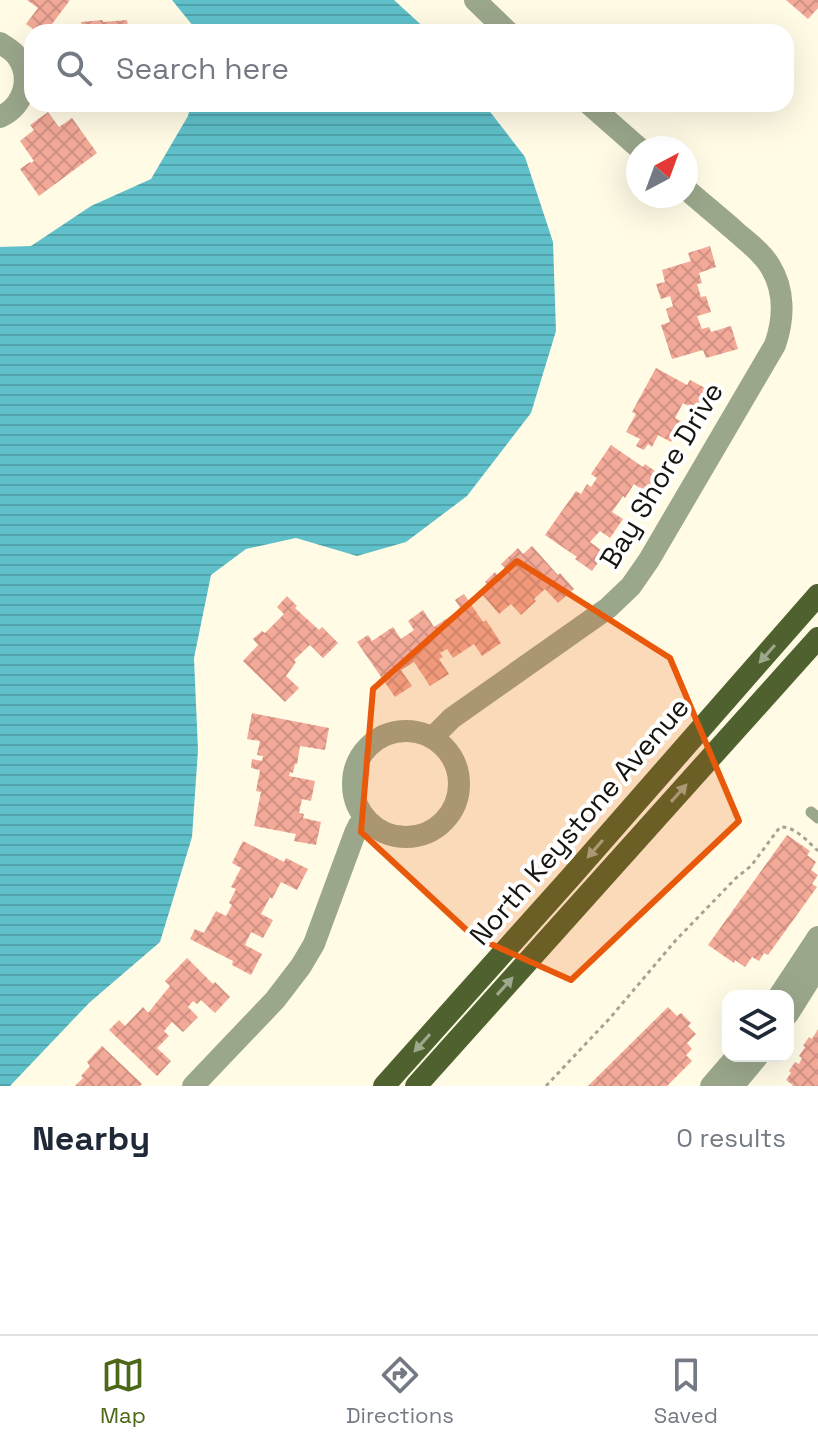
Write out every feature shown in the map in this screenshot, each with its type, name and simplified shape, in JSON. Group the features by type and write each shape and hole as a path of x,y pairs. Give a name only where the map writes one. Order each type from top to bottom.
{"main road":[{"name":"North Keystone Avenue","path":"384,1086 818,595"},
{"name":"North Keystone Avenue","path":"416,1086 818,638"}],"street":[{"path":"475,0 500,24"},
{"path":"0,43 17,56 24,72 22,96 16,106 0,117"},
{"path":"598,112 626,137"},
{"name":"Bay Shore Drive","path":"433,737 452,718 596,618 631,586 775,345 782,301 770,266 759,252 698,199"},
{"path":"400,731 417,731 433,737 451,755 459,772 460,785 458,798 446,820 431,831 406,837 387,834 366,819 355,797 353,780 356,764 377,739 400,731"},
{"path":"193,1086 275,1000 301,966 314,944 357,829 366,819"},
{"path":"783,990 818,937"},
{"path":"794,1004 818,966"},
{"path":"711,1086 732,1062"},
{"path":"733,1086 753,1062"}],"path":[{"path":"546,1086 610,1018 676,940 751,866 780,827 786,826 818,851"}],"highlighted area":[{"path":"517,561 670,658 739,821 571,980 473,936 361,832 373,689"}],"water":[{"path":"172,0 394,0 420,24 192,24"},
{"path":"189,112 490,112 525,157 553,242 556,331 531,413 467,496 406,542 357,556 296,538 246,549 211,575 194,658 198,750 192,837 160,942 89,1003 10,1086 0,1086 0,247 31,246 91,206 151,179"}],"building":[{"path":"27,0 70,0 52,24 26,24 38,8"},
{"path":"786,0 818,0 818,8 808,19"},
{"path":"127,20 128,24 81,24"},
{"path":"48,112 59,127 72,118 97,153 39,196 20,169 34,161 20,141 34,130 30,125"},
{"path":"710,246 716,267 699,273 702,283 697,284 701,297 706,296 711,312 697,316 702,329 709,327 711,332 731,326 738,349 706,358 703,350 672,359 661,325 670,322 666,309 673,306 670,296 661,299 656,284 665,282 662,270 691,261 688,253"},
{"path":"656,368 687,385 690,380 711,391 699,412 683,403 675,418 682,422 671,442 658,435 652,447 648,444 644,450 636,446 640,439 626,432 636,414 632,412"},
{"path":"611,445 662,476 649,495 634,484 625,498 623,496 612,512 623,519 610,538 600,531 590,542 605,553 592,571 545,535 576,491 581,494 587,484 591,487 597,478 591,474"},
{"path":"532,546 574,589 558,603 545,589 521,615 511,604 499,614 481,593 489,586 485,582 495,572 497,575 505,568 501,564 518,548 523,554"},
{"path":"464,594 501,643 482,656 474,644 453,658 447,649 440,653 443,657 439,659 449,674 430,686 414,662 401,670 412,686 395,697 357,642 368,635 372,641 393,627 401,639 414,630 408,621 423,610 434,627 461,609 455,600"},
{"path":"287,596 297,606 295,608 338,643 323,658 310,645 294,660 296,662 286,676 299,688 285,702 243,661 258,645 253,639 262,631 265,633 284,614 277,607"},
{"path":"252,713 329,728 325,750 300,746 297,764 289,776 315,781 311,801 302,799 299,813 304,814 303,818 321,822 316,845 294,841 296,834 254,826 261,792 256,791 260,770 251,768 252,759 262,761 263,756 257,755 260,741 247,739"},
{"path":"787,835 810,851 807,855 816,862 811,870 818,875 812,884 817,887 768,955 764,953 759,961 752,957 745,967 735,960 734,963 708,945"},
{"path":"243,841 284,862 286,858 308,869 297,890 281,882 272,899 270,897 261,914 273,920 263,938 251,932 245,945 262,954 251,975 232,965 233,961 190,939 195,929 204,933 216,911 226,916 232,905 229,903 236,889 231,887 241,868 232,863"},
{"path":"187,958 230,997 215,1013 201,1000 197,1004 193,1001 188,1007 198,1017 183,1032 172,1022 164,1031 169,1036 157,1048 171,1061 157,1076 109,1030 119,1020 125,1026 143,1007 148,1013 170,986 165,981"},
{"path":"668,1007 677,1016 681,1013 696,1034 687,1043 692,1049 686,1055 692,1061 667,1086 588,1086"},
{"path":"818,1029 818,1086 792,1086 786,1080 791,1073 789,1071 795,1062 799,1064 803,1046"},
{"path":"102,1046 142,1084 140,1086 75,1086 90,1066 87,1062"}]}
